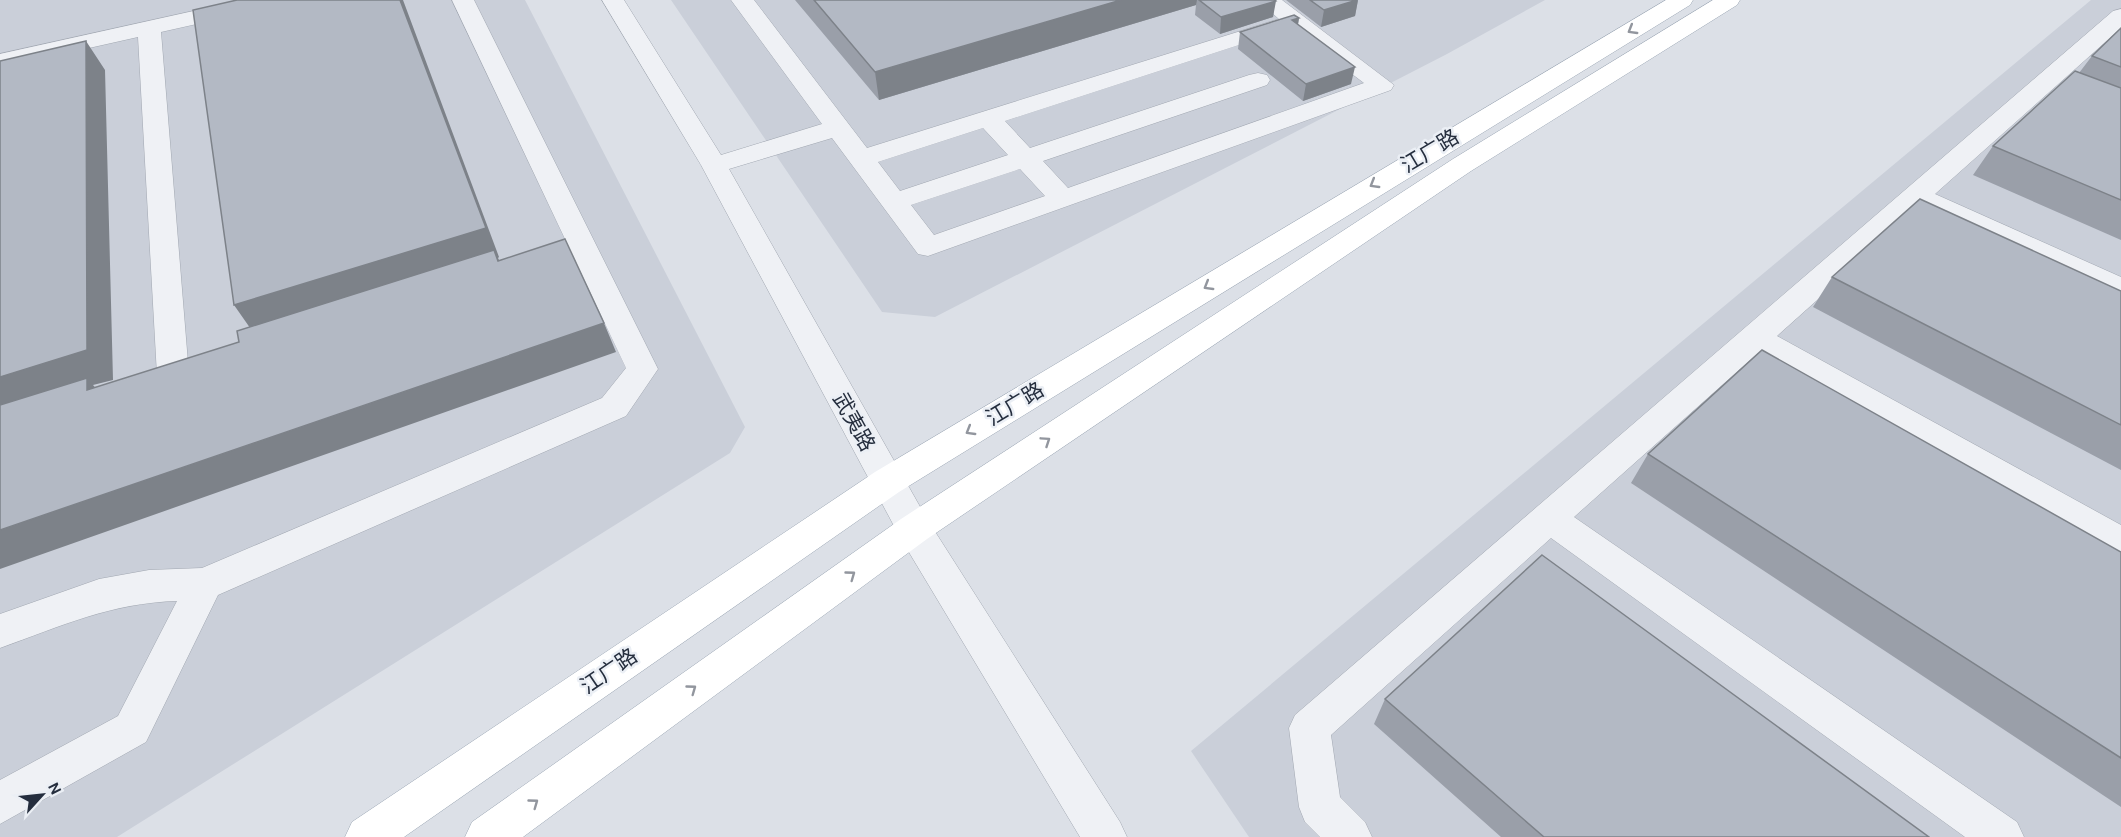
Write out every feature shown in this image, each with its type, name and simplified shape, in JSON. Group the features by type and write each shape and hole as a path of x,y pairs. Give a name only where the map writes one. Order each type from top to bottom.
{"main road":[{"name":"江广路","path":"367,837 887,482 1682,0"},
{"name":"江广路","path":"487,837 914,529 1462,165 1729,0"}],"street":[{"path":"0,61 149,27 202,8 273,0"},
{"path":"0,631 99,594 149,586 205,584 614,407 642,369 570,248 463,0"},
{"name":"武夷路","path":"613,0 714,165 914,529 1105,837"},
{"path":"742,0 928,247 1063,199 1279,97"},
{"path":"894,202 1027,158 1279,97 1382,85 1268,0"},
{"path":"1350,837 1320,807 1308,728 1916,196 2055,89 2121,16"},
{"path":"860,159 1295,20"},
{"path":"149,27 173,375"},
{"path":"1216,46 1279,97"},
{"path":"988,118 1063,199"},
{"path":"714,165 837,128"},
{"path":"1916,196 2121,289"},
{"path":"1755,338 2121,542"},
{"path":"1549,518 2002,837"},
{"path":"0,803 132,729 205,584"}],"shaded area":[{"path":"0,0 525,0 745,427 730,453 117,837 0,837"},
{"path":"671,0 1545,0 1447,54 935,317 882,312"},
{"path":"2091,0 2121,0 2121,837 1249,837 1191,751"}],"building":[{"path":"237,0 400,0 486,228 234,305 193,10"},
{"path":"814,0 1121,0 875,72"},
{"path":"1199,0 1275,0 1276,1 1221,17"},
{"path":"1310,0 1357,0 1324,10"},
{"path":"1294,15 1299,18 1292,20 1355,67 1306,84 1240,32"},
{"path":"2121,28 2121,67 2092,56"},
{"path":"86,41 87,350 0,377 0,61"},
{"path":"2075,71 2121,88 2121,200 1993,146"},
{"path":"1920,199 2121,291 2121,425 1832,277"},
{"path":"565,239 604,323 0,530 0,405 87,378 87,390 239,342 237,331 494,250 498,261"},
{"path":"1762,350 2121,552 2121,758 1648,454"},
{"path":"1542,555 1929,837 1544,837 1385,699"}]}
